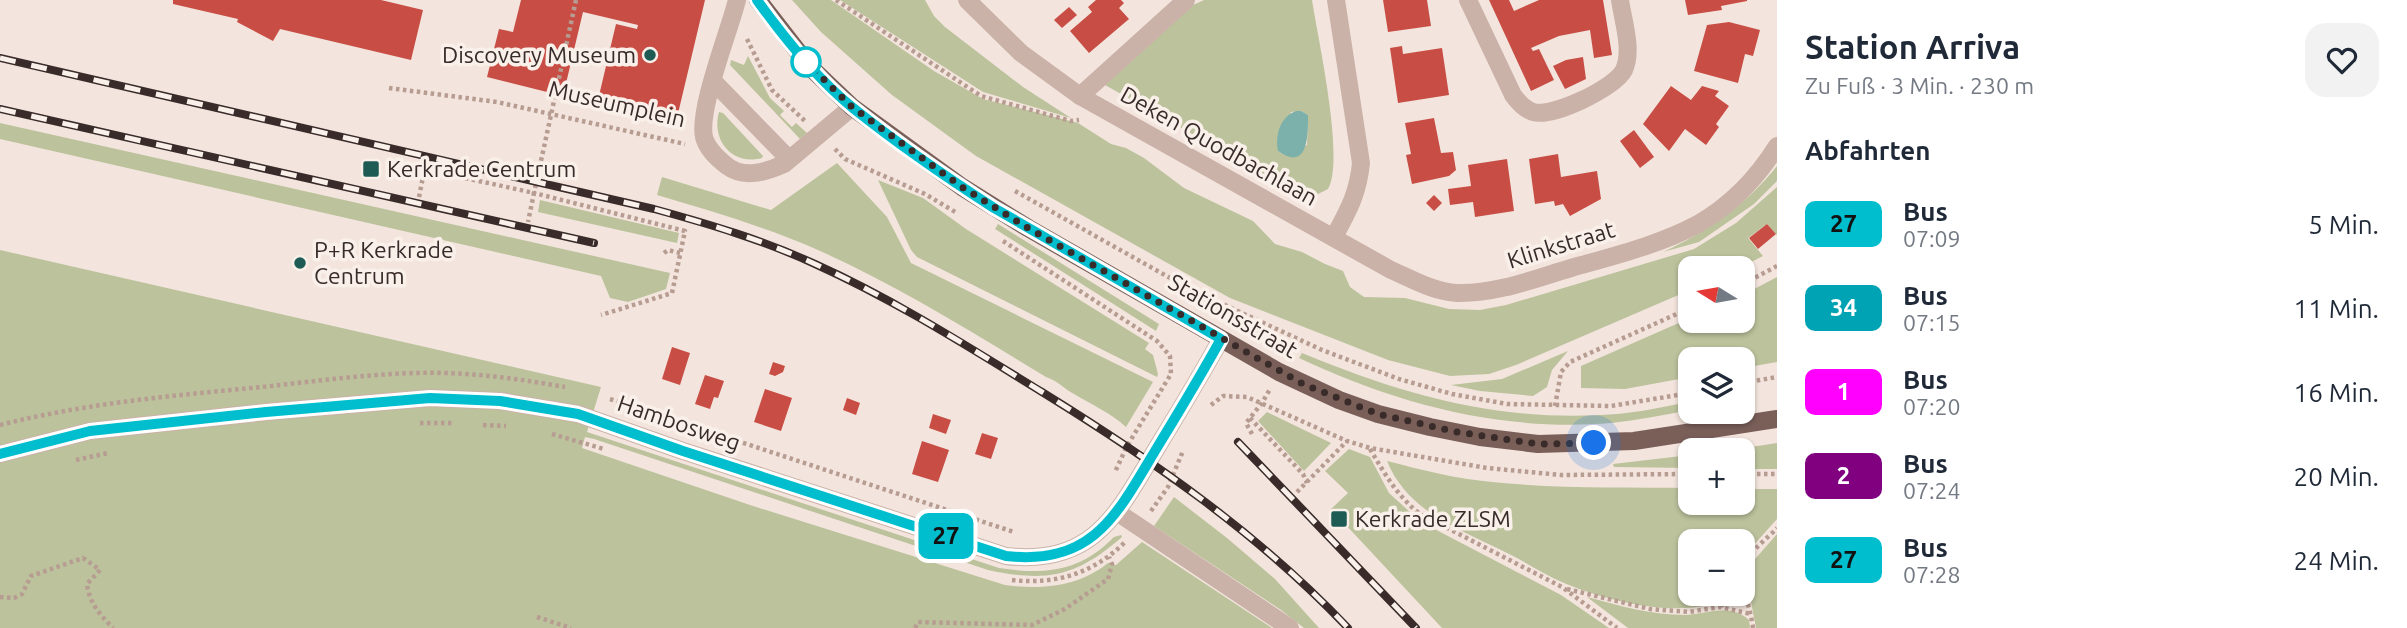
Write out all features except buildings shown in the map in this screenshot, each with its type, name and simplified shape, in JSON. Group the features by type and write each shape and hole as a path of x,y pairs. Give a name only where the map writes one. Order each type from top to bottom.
{"main road":[{"name":"Stationsstraat","path":"758,0 803,59 852,107 983,201 1303,384 1370,411 1430,427 1538,444 1634,441 1777,419"}],"street":[{"name":"Museumplein","path":"737,0 703,124 704,137 710,150 731,169 744,173 761,173 789,159 852,107"},
{"name":"Deken Quodbachlaan","path":"967,0 1021,53 1080,96 1334,237"},
{"name":"Deken Quodbachlaan","path":"1080,96 1186,0"},
{"path":"1334,237 1352,205 1361,163 1336,0"},
{"path":"1468,0 1513,95 1524,108 1543,114 1556,111 1611,84 1625,68 1627,50 1620,0"},
{"path":"713,81 789,159"},
{"name":"Klinkstraat","path":"1334,237 1391,270 1434,289 1453,293 1495,290 1610,257 1679,233 1699,223 1743,190 1760,173 1777,146"},
{"name":"Hambosweg","path":"0,454 90,431 376,401 466,398 500,401 578,414 1006,556 1031,559 1050,557 1090,538 1105,526 1117,512 1195,387 1221,339"},
{"path":"1117,512 1290,628"}],"path":[{"path":"528,222 576,0"},
{"path":"836,0 981,96 1071,121 1091,115 1097,106"},
{"name":"Museumplein","path":"389,88 497,102 710,150"},
{"path":"419,197 426,162"},
{"path":"424,169 685,231 672,293 601,315"},
{"path":"1013,191 1164,276 1296,339 1387,375 1452,394 1507,404 1611,406 1678,395"},
{"path":"664,253 668,250 680,253"},
{"path":"1755,278 1777,266"},
{"path":"1555,406 1561,372 1570,362 1678,313"},
{"path":"1112,476 1171,373 1170,356 1157,341"},
{"path":"1755,381 1777,377"},
{"path":"1208,409 1215,399 1230,394 1247,397 1370,448 1393,487 1404,501 1420,514 1562,587 1617,628"},
{"name":"Hambosweg","path":"597,395 1021,533"},
{"path":"1252,435 1246,422 1262,403"},
{"path":"1250,418 1303,474 1307,483"},
{"path":"407,424 466,423"},
{"path":"478,424 516,427"},
{"path":"543,432 607,450"},
{"path":"1297,492 1347,440"},
{"path":"1139,527 1168,486 1185,446"},
{"path":"70,461 120,451"},
{"path":"1755,474 1777,474"},
{"path":"1755,551 1777,528"},
{"path":"915,628 918,622 938,621 1032,625 1047,619 1108,579 1112,564 1109,557 1087,570 1060,579 1033,583 1006,580"},
{"path":"0,597 14,598 22,594 31,576 83,558 100,570 87,584 88,590 92,604 113,628"},
{"path":"1562,587 1650,609 1689,612 1720,607 1751,614"},
{"path":"1749,606 1754,628"},
{"path":"537,617 571,628"}],"green space":[{"path":"792,0 831,0 934,71 983,99 1078,123 1111,144 1126,148 1144,158 1184,188 1253,221 1275,244 1302,252 1343,271 1350,287 1364,297 1405,298 1449,309 1480,310 1506,305 1694,249 1736,223 1777,187 1777,235 1767,224 1748,238 1763,256 1755,260 1755,256 1678,256 1678,295 1516,365 1489,374 1450,376 1388,360 1230,298 976,156 892,95 821,32"},
{"path":"840,0 925,0 934,16 945,27 1023,87 1071,118 983,92"},
{"path":"1204,0 1312,0 1332,126 1334,152 1328,189 1316,195 1297,193 1105,85 1193,5","holes":["1301,111 1308,115 1307,145 1284,155 1278,151 1291,112"]},
{"path":"748,56 770,98 784,111 780,115 792,127 796,123 807,133 800,139 730,65 731,60 744,65"},
{"path":"719,112 723,113 762,158 742,158 726,148 718,132"},
{"path":"0,123 670,273 666,289 628,302 610,298 601,276 0,139"},
{"path":"837,163 887,217 911,263 1153,382 1126,427 1054,380 906,294 848,264 778,234 657,195 662,177 771,210"},
{"path":"1777,166 1777,181 1754,204 1699,242 1663,252 1725,216 1753,193"},
{"path":"878,180 923,198 966,229 1149,343 1145,349 1153,355 1157,377 917,257 911,250"},
{"path":"540,200 679,233 677,243 538,212"},
{"path":"998,224 1159,324 1156,331 995,229"},
{"path":"0,250 601,387 587,432 999,568 1032,571 1061,568 1088,558 1114,537 1121,535 1122,537 1106,550 1076,568 1045,576 1009,574 988,570 594,439 585,437 582,448 750,505 1005,585 1046,587 1072,582 1108,563 1116,565 1142,542 1272,628 0,628"},
{"path":"1777,277 1777,362 1755,366 1755,347 1678,347 1678,379 1625,389 1581,388 1581,366 1678,323 1678,333 1755,333 1755,289"},
{"path":"1199,299 1287,340 1283,349 1196,302"},
{"path":"1568,351 1552,370 1547,387 1533,396 1451,385 1502,379"},
{"path":"1302,353 1417,394 1494,410 1575,416 1626,413 1678,404 1678,412 1611,423 1570,425 1490,419 1450,411 1374,389 1299,358"},
{"path":"1267,412 1331,443 1304,471 1258,421"},
{"path":"1777,443 1777,469 1755,469 1755,446"},
{"path":"1349,449 1370,457 1389,493 1421,522 1561,595 1609,628 1442,628 1331,509 1348,493 1325,471"},
{"path":"1678,456 1678,468 1614,467 1613,464"},
{"path":"1387,461 1479,481 1591,487 1678,488 1678,515 1755,515 1755,489 1777,489 1777,519 1755,544 1755,529 1678,529 1678,606 1701,606 1650,607 1604,597 1550,576 1438,518 1408,494"},
{"path":"1174,497 1275,579 1319,628 1304,628 1154,526"},
{"path":"1777,534 1777,628 1756,628 1752,606 1755,606 1755,559"},
{"path":"1587,597 1661,613 1686,615 1735,612 1749,620 1750,628 1628,628"}],"water":[{"path":"1296,111 1308,115 1307,140 1301,154 1288,157 1278,151 1278,133 1282,122"}],"railway":[{"path":"0,58 654,209 736,233 795,255 845,278 930,324 1124,444 1241,530 1314,593 1348,628"},
{"path":"0,109 594,243"},
{"path":"1238,442 1416,628"}],"bus line":[{"name":"27","path":"0,454 90,431 376,401 466,398 578,414 1006,556 1031,559 1050,557 1079,545 1105,526 1117,512 1195,387 1221,339 994,208 852,107 810,67 757,0"}],"place":[{"name":"Discovery Museum","path":"650,55"},
{"name":"Kerkrade Centrum","path":"371,169"},
{"name":"P+R Kerkrade Centrum","path":"300,263"},
{"name":"Kerkrade ZLSM","path":"1339,519"}],"route":[{"path":"806,62 852,107 962,187 1028,228 1303,384 1378,414 1457,432 1538,444 1594,443"}]}
